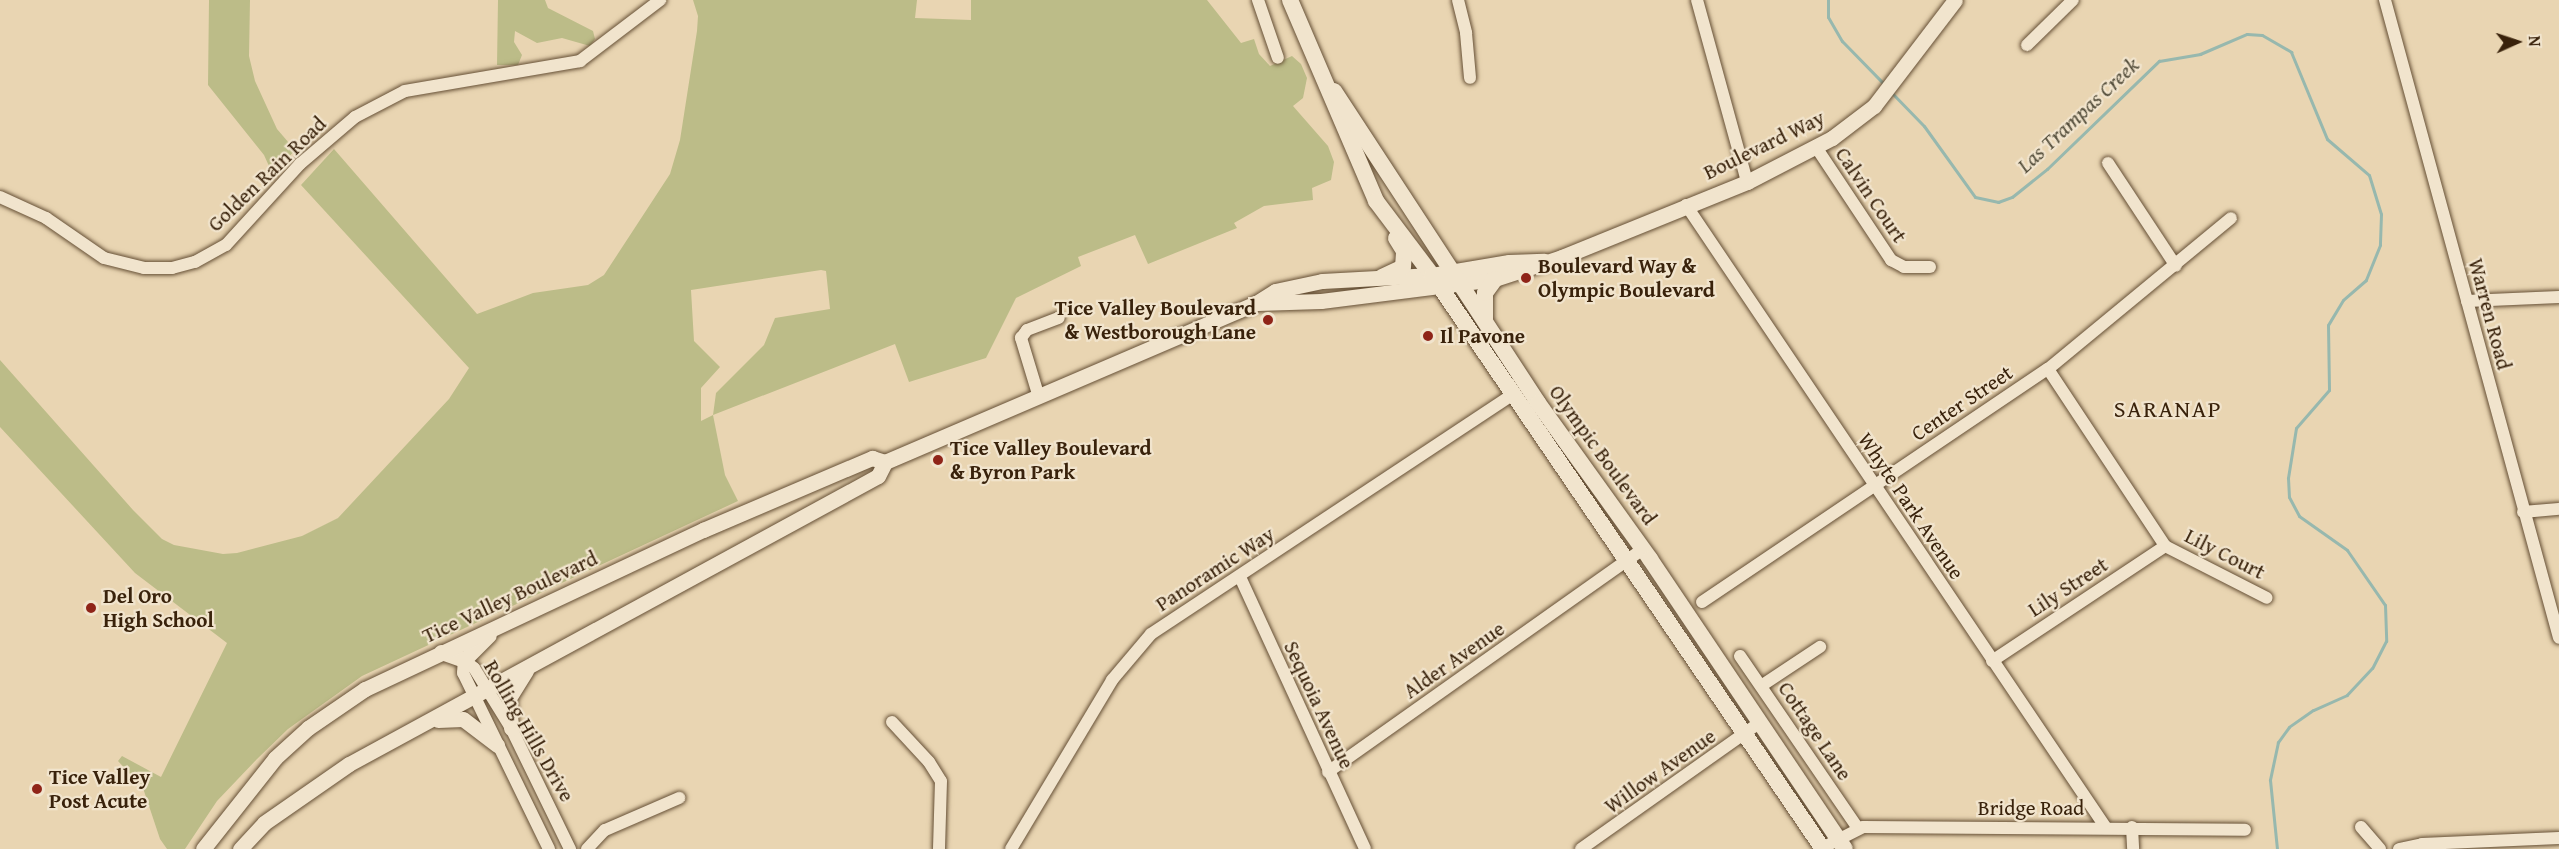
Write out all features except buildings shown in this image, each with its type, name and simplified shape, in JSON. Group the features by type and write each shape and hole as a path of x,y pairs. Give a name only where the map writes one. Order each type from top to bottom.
{"main road":[{"name":"Olympic Boulevard","path":"1290,0 1329,86 1376,201 1436,281 1514,394 1822,849"},
{"name":"Olympic Boulevard","path":"1329,86 1345,103 1486,325 1643,549 1841,843"},
{"path":"1382,277 1400,270 1404,262 1404,251 1387,224 1386,216"},
{"path":"1486,325 1484,300 1495,279"}],"street":[{"name":"Golden Rain Road","path":"0,196 46,218 104,258 144,268 172,268 195,262 226,245 306,158 356,117 405,91 580,61 660,0"},
{"path":"1258,0 1278,58"},
{"path":"1458,0 1466,33 1470,78"},
{"path":"1697,0 1747,182"},
{"name":"Boulevard Way","path":"1456,277 1562,257 1747,182 1816,147 1874,106 1955,0"},
{"path":"2027,45 2073,0"},
{"name":"Warren Road","path":"2385,0 2559,638"},
{"name":"Calvin Court","path":"1816,147 1891,260 1904,267 1930,267"},
{"path":"2108,163 2176,266"},
{"name":"Whyte Park Avenue","path":"1686,205 2106,828"},
{"name":"Center Street","path":"1702,602 2048,369 2176,266 2230,218"},
{"name":"Boulevard Way","path":"1456,277 1495,279 1544,261"},
{"name":"Tice Valley Boulevard","path":"240,849 264,823 316,784 878,476 885,462 1038,394 1256,303 1275,291 1334,280 1382,277 1436,281"},
{"name":"Tice Valley Boulevard","path":"1256,303 1284,302 1456,277"},
{"path":"1284,302 1298,295 1325,292 1334,280"},
{"path":"2467,301 2559,297"},
{"path":"1038,394 1021,338 1027,330 1059,318"},
{"path":"2048,369 2165,546"},
{"name":"Panoramic Way","path":"1011,849 1113,678 1151,634 1514,394"},
{"name":"Tice Valley Boulevard","path":"203,849 252,783 308,728 365,689 441,652 819,481 872,458 885,462"},
{"path":"2523,512 2559,509"},
{"name":"Lily Court","path":"2165,546 2267,597"},
{"name":"Lily Street","path":"1992,661 2165,546"},
{"name":"Alder Avenue","path":"1328,772 1627,563 1643,549"},
{"name":"Sequoia Avenue","path":"1240,577 1365,849"},
{"path":"441,652 464,660 494,628"},
{"path":"1761,686 1821,647"},
{"name":"Cottage Lane","path":"1740,656 1857,827"},
{"name":"Rolling Hills Drive","path":"464,660 463,673 511,728 570,849"},
{"path":"511,728 509,698 529,668"},
{"name":"Rolling Hills Drive","path":"480,693 497,745 549,849"},
{"path":"429,722 463,718 497,745"},
{"path":"892,722 929,762 941,781 939,849"},
{"name":"Willow Avenue","path":"1581,849 1744,736 1759,723"},
{"path":"587,849 605,830 679,798"},
{"path":"2361,826 2380,849"},
{"name":"Bridge Road","path":"1822,849 1841,843 1857,827 2128,827 2245,830"},
{"path":"2125,849 2128,827"},
{"path":"2128,827 2133,849"},
{"path":"2399,849 2422,844 2559,838"}],"green space":[{"path":"209,0 250,0 249,56 255,81 277,129 295,150 273,175 264,155 208,85"},
{"path":"498,0 545,0 548,8 593,31 595,39 590,46 562,38 537,43 515,31 514,42 522,55 518,65 497,65"},
{"path":"693,0 917,0 915,18 971,20 971,0 1207,0 1241,43 1254,39 1259,54 1270,66 1292,56 1301,64 1307,78 1303,98 1293,106 1328,146 1334,162 1331,180 1312,188 1313,200 1264,206 1234,223 1237,228 1148,264 1135,235 1078,257 1081,266 1016,298 986,358 909,382 895,344 713,415 725,475 738,501 362,676 288,729 257,759 217,801 185,849 167,849 160,839 143,788 118,761 122,756 161,777 227,643 135,573 0,427 0,360 133,510 162,539 174,545 223,554 237,553 302,536 338,518 449,399 469,368 301,185 334,149 477,314 533,293 588,285 604,275 670,174 680,140 698,16","holes":["826,271 830,309 775,318 764,345 716,393 713,415 701,421 701,388 720,367 694,341 691,290"]}],"waterway":[{"name":"Las Trampas Creek","path":"1828,0 1828,17 1842,41 1885,85"},
{"name":"Las Trampas Creek","path":"1891,92 1924,126 1975,197 1998,202 2012,197 2047,169 2159,61 2200,54 2247,34 2262,35 2291,52 2327,139 2369,175 2381,214 2380,245 2366,280 2343,300 2328,325 2329,390 2296,428 2288,478 2289,497 2299,516 2347,550 2385,605 2386,641 2372,668 2347,695 2313,710 2289,727 2278,742 2270,780 2277,849"}],"place":[{"name":"Boulevard Way & Olympic Boulevard","path":"1526,278"},
{"name":"Tice Valley Boulevard & Westborough Lane","path":"1268,320"},
{"name":"Il Pavone","path":"1428,336"},
{"name":"Tice Valley Boulevard & Byron Park","path":"938,460"},
{"name":"Del Oro High School","path":"91,608"},
{"name":"Tice Valley Post Acute","path":"37,789"}],"district":[{"name":"SARANAP","path":"2168,409"}]}
